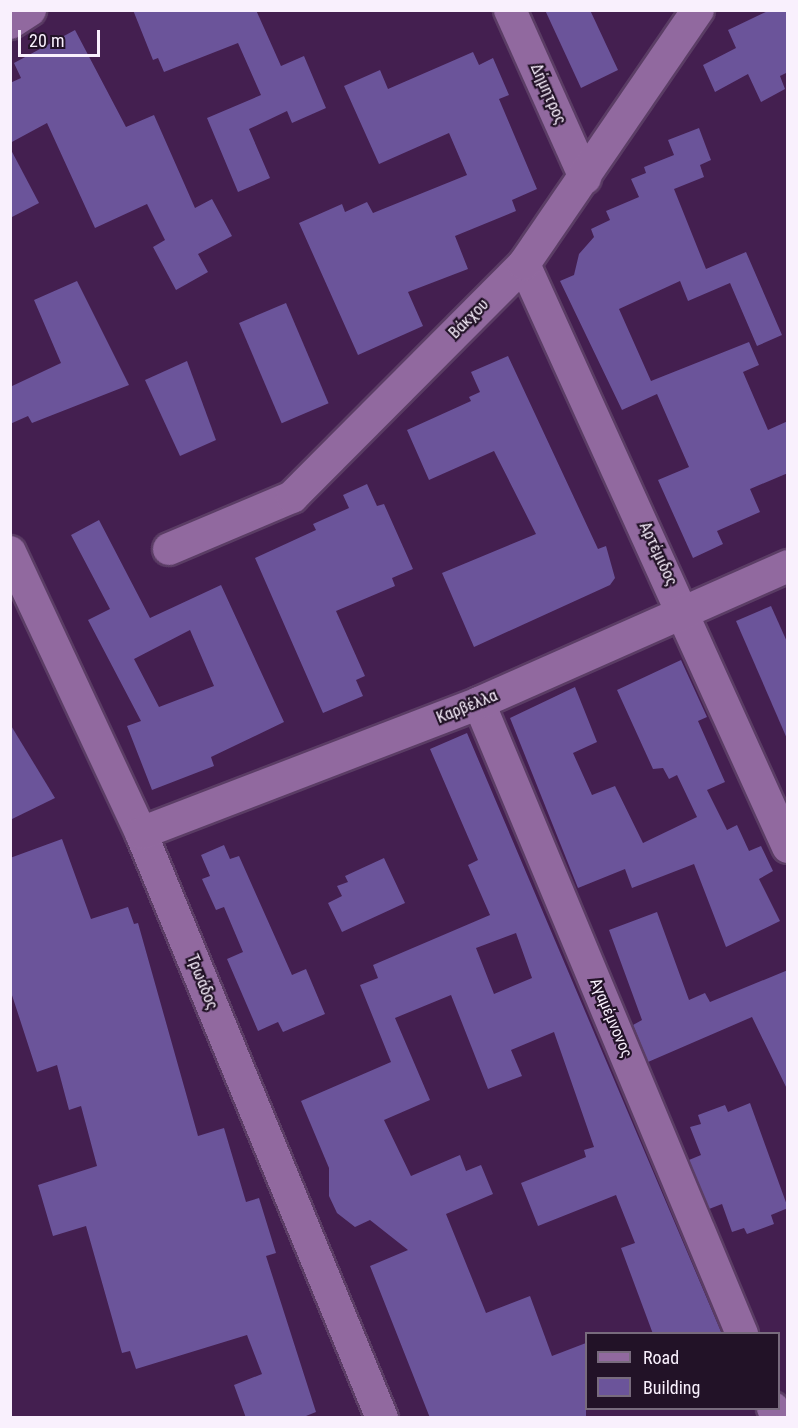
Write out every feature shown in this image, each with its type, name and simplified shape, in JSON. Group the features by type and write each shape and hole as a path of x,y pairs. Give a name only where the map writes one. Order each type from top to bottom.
{"street":[{"name":"Δήμητρος","path":"510,10 585,178"},
{"name":"Βάκχου","path":"169,549 292,497 524,264 698,10"},
{"name":"Αρτέμιδος","path":"524,264 684,611 788,847"},
{"name":"Τρωάδος","path":"10,552 141,833 382,1418"},
{"name":"Καρβέλλα","path":"141,833 479,703 788,566"},
{"name":"Αγαμέμνονος","path":"479,703 741,1332"}],"building":[{"path":"133,10 256,10 281,66 304,56 326,108 292,123 287,111 249,129 270,178 238,192 207,118 261,95 238,43 164,72 158,58 153,60"},
{"path":"545,10 590,10 618,70 581,88"},
{"path":"770,10 788,10 788,72 780,76 785,89 761,102 748,74 715,92 703,65 736,48 728,30"},
{"path":"75,30 126,127 154,115 195,208 212,199 232,236 198,254 208,272 176,290 153,247 165,240 147,204 95,228 47,123 10,143 10,83 21,78 14,63"},
{"path":"473,52 479,65 493,58 509,95 499,99 537,189 512,200 516,211 455,236 468,269 408,292 423,326 358,355 299,223 342,204 345,212 367,202 373,213 467,175 449,133 379,164 344,86 380,70 388,89"},
{"path":"699,128 711,160 700,165 704,177 674,189 706,269 746,252 782,335 757,346 730,283 688,301 680,281 619,309 651,381 749,342 759,365 743,372 768,430 788,421 788,473 750,489 760,512 717,531 723,544 693,558 658,480 689,467 657,394 622,410 560,281 574,275 579,254 594,237 591,229 610,220 606,211 639,197 631,179 646,173 644,167 674,155 668,140"},
{"path":"10,148 39,203 10,218"},
{"path":"77,281 129,385 32,423 28,416 10,424 10,387 61,363 34,300"},
{"path":"286,303 329,403 282,423 239,323"},
{"path":"508,356 598,549 606,546 615,578 610,585 474,647 442,573 536,534 494,451 429,480 407,430 471,401 469,397 480,392 471,372"},
{"path":"187,361 216,440 180,456 145,380"},
{"path":"367,484 377,506 384,504 413,569 392,578 395,586 336,611 365,676 356,680 363,696 323,713 255,558 316,530 313,524 349,508 343,495"},
{"path":"99,520 150,618 221,585 284,722 211,757 214,766 152,790 127,726 141,721 88,620 110,609 71,535","holes":["190,630 214,686 159,707 134,659"]},
{"path":"771,606 788,644 788,741 736,621"},
{"path":"681,660 707,717 698,721 725,782 707,790 727,830 737,825 749,851 761,846 773,871 759,879 780,921 726,947 694,864 632,888 625,869 578,888 510,718 575,687 597,742 573,753 592,795 615,786 643,843 697,817 677,775 669,779 663,768 653,769 617,690"},
{"path":"10,724 55,798 10,820"},
{"path":"467,733 721,1332 652,1332 621,1248 635,1243 616,1195 538,1226 521,1183 586,1157 584,1150 594,1147 554,1032 511,1050 522,1076 488,1089 451,995 395,1018 430,1100 384,1120 411,1176 460,1155 466,1171 481,1165 493,1194 446,1214 486,1313 530,1296 552,1356 585,1343 586,1418 430,1418 370,1266 408,1250 370,1220 355,1227 337,1213 329,1196 329,1168 301,1101 391,1062 360,985 378,978 373,965 490,915 468,865 478,860 430,749","holes":["516,933 532,978 494,994 476,948"]},
{"path":"62,839 91,919 128,907 134,924 138,923 198,1136 224,1128 246,1202 259,1198 276,1253 266,1256 316,1412 301,1418 246,1418 234,1385 262,1374 247,1335 136,1369 130,1351 122,1353 86,1226 53,1236 38,1185 97,1166 81,1106 69,1110 57,1065 37,1072 10,989 10,858"},
{"path":"224,845 230,859 239,856 292,975 306,969 325,1014 283,1032 278,1022 258,1031 227,959 243,952 224,907 216,910 202,879 210,876 201,855"},
{"path":"384,858 405,903 342,932 328,903 342,896 337,886 348,882 345,876"},
{"path":"657,912 689,1000 705,993 710,1002 788,970 788,1091 752,1017 648,1062 633,1025 642,1020 609,930"},
{"path":"750,1103 788,1208 771,1215 774,1224 747,1234 744,1228 732,1232 722,1204 709,1209 689,1160 701,1155 690,1127 701,1124 698,1115 725,1105 728,1112"}]}
